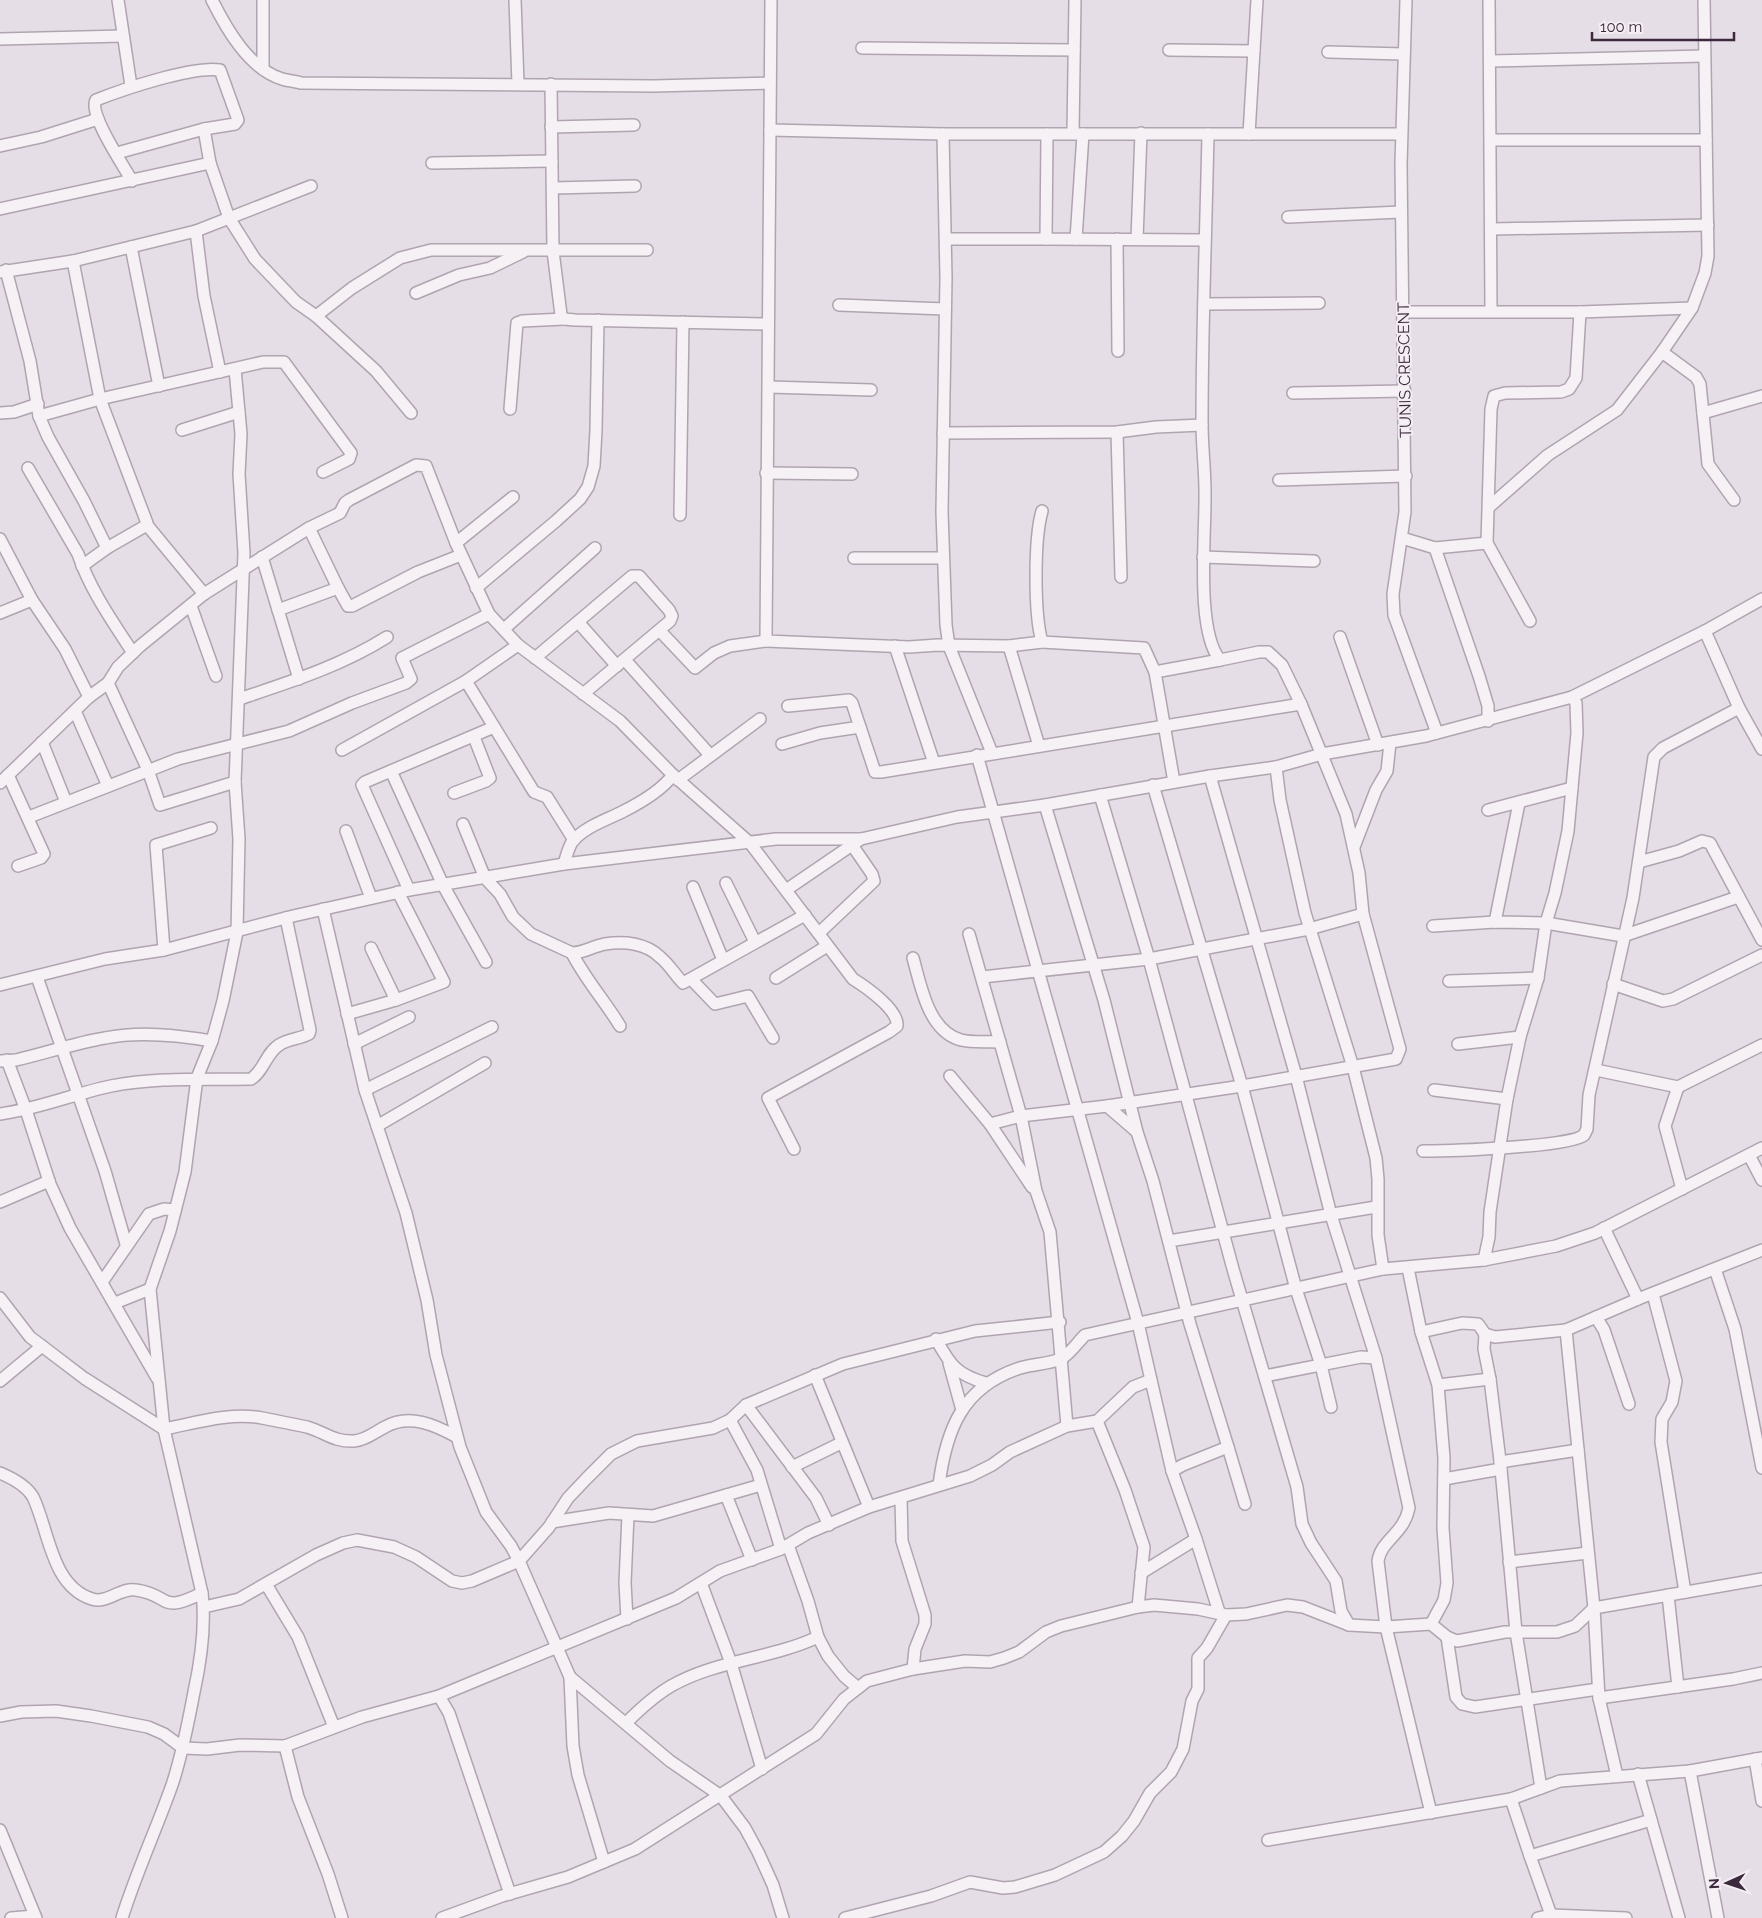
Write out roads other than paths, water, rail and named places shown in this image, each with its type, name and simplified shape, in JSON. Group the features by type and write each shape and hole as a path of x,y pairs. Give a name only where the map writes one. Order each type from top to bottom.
{"street":[{"path":"118,0 131,86"},
{"path":"212,0 223,22 245,51 263,69 280,79 301,83 653,86 770,83"},
{"path":"263,0 263,69"},
{"path":"514,0 518,84"},
{"path":"766,641 771,0"},
{"path":"1075,0 1074,50 1078,133 1076,239"},
{"path":"1249,134 1257,0"},
{"name":"TUNIS CRESCENT","path":"1406,0 1401,134 1406,476 1402,538 1393,594 1394,615 1437,733"},
{"path":"1489,0 1492,311"},
{"path":"1489,507 1548,455 1617,410 1662,352 1692,308 1705,273 1708,225 1704,0"},
{"path":"0,39 123,36"},
{"path":"862,48 1074,50"},
{"path":"1169,50 1254,51"},
{"path":"1328,52 1403,54"},
{"path":"1490,61 1704,56"},
{"path":"116,153 204,129 235,124 237,122 220,70 199,71 131,86 96,100 94,106 98,120 116,153 132,181"},
{"path":"551,84 553,251 560,310 564,318"},
{"path":"0,146 41,137 98,120"},
{"path":"551,127 634,125"},
{"path":"204,129 210,163 229,218 255,259 296,302 316,316 376,370 411,413"},
{"path":"770,130 943,134 1401,134"},
{"path":"1137,239 1141,133"},
{"path":"943,134 946,239 942,558 949,646 992,753"},
{"path":"1046,239 1047,134"},
{"path":"1208,134 1202,425 1205,493 1202,557 1207,622 1211,642 1220,660"},
{"path":"1491,140 1706,140"},
{"path":"432,163 552,162"},
{"path":"0,209 210,163"},
{"path":"107,548 84,501 48,437 38,410 30,361 3,271 73,261 196,231 311,186"},
{"path":"553,188 635,186"},
{"path":"1288,217 1401,212"},
{"path":"1492,229 1708,225"},
{"path":"196,231 204,296 220,372"},
{"path":"946,239 1206,240"},
{"path":"1117,239 1118,351"},
{"path":"131,247 159,386"},
{"path":"316,316 352,288 400,258 431,250 648,250"},
{"path":"416,292 460,274 490,268 525,251"},
{"path":"73,261 100,399 147,525 204,594"},
{"path":"1204,304 1319,303"},
{"path":"839,305 945,309"},
{"path":"1404,312 1580,312 1692,308"},
{"path":"1530,621 1488,543 1491,410 1494,396 1505,392 1562,392 1569,388 1576,378 1580,312"},
{"path":"510,410 517,324 522,321 564,318 768,324"},
{"path":"476,588 556,521 580,499 588,487 594,466 598,320"},
{"path":"680,515 683,322"},
{"path":"1662,352 1696,377 1700,384 1708,464 1734,500"},
{"path":"0,413 38,410 100,399 234,369 276,361 284,362 294,373 351,453 350,458 323,472"},
{"path":"122,1918 171,1786 183,1748 198,1673 204,1607 164,1429 150,1289 158,1270 185,1172 197,1078 212,1041 238,932 239,839 235,782 244,524 239,474 241,434 234,369"},
{"path":"769,387 871,390"},
{"path":"1293,393 1405,391"},
{"path":"1702,414 1762,396"},
{"path":"182,430 239,412"},
{"path":"943,433 1117,432 1156,426 1202,425"},
{"path":"1117,432 1121,577"},
{"path":"18,866 41,858 44,854 29,817 4,779 89,697 108,682 118,667 133,653 204,594 309,528 340,513 345,503 349,500 421,464 426,466 461,555 489,614 518,645 620,721 675,777 750,843 853,979 867,988 895,1014 898,1020 897,1026 768,1098 794,1149"},
{"path":"28,468 78,554 82,566 104,608 133,653"},
{"path":"766,473 852,474"},
{"path":"1279,480 1406,476"},
{"path":"456,543 513,497"},
{"path":"1042,511 1038,526 1038,626 1042,642"},
{"path":"82,566 107,548 147,525"},
{"path":"309,528 348,606 352,606 418,572 461,555"},
{"path":"1402,538 1435,548 1488,543"},
{"path":"2,546 32,600 65,649 89,697"},
{"path":"504,629 595,548"},
{"path":"1435,548 1479,676 1491,720"},
{"path":"262,557 299,679"},
{"path":"1202,557 1314,561"},
{"path":"854,558 942,558"},
{"path":"535,658 632,576 639,576 672,616 670,621 583,694"},
{"path":"278,610 338,588"},
{"path":"0,985 105,960 164,950 286,918 403,891 564,864 776,839 857,842 957,816 1045,805 1210,776 1276,767 1322,754 1437,733 1572,697 1705,631 1762,599"},
{"path":"0,613 32,600"},
{"path":"191,606 216,676"},
{"path":"29,817 178,760 289,731 352,703 410,681 402,658 489,614"},
{"path":"578,622 621,663 710,755"},
{"path":"660,631 696,668 714,653 730,646 766,641 895,646 1009,646 1042,642 1144,648 1155,672 1174,782"},
{"path":"1705,631 1739,708 1762,749"},
{"path":"239,700 299,679 361,654 387,637"},
{"path":"1340,637 1378,745"},
{"path":"342,750 466,681 518,645"},
{"path":"895,646 934,762"},
{"path":"1009,646 1039,746"},
{"path":"990,1124 1021,1116 1185,1095 1353,1067 1396,1059 1400,1049 1363,914 1354,847 1346,814 1301,704 1282,665 1268,652 1259,652 1155,672"},
{"path":"466,681 534,792 547,797 574,840"},
{"path":"108,682 148,770 160,805 235,782"},
{"path":"1484,1260 1489,1237 1490,1212 1507,1099 1520,1037 1538,978 1546,924 1555,893 1568,831 1577,734 1576,703 1572,697"},
{"path":"788,706 849,700 875,772 1301,704"},
{"path":"1423,1151 1500,1149 1581,1138 1587,1129 1589,1095 1596,1070 1639,862 1654,757 1663,748 1739,708"},
{"path":"75,711 108,786"},
{"path":"564,864 569,847 574,840 607,818 622,812 646,798 760,719"},
{"path":"347,1014 396,1000 444,982 403,891 362,786 365,782 494,727"},
{"path":"782,744 820,732 860,727"},
{"path":"454,793 490,778 474,737"},
{"path":"42,742 66,802"},
{"path":"1354,847 1376,790 1387,771 1390,743"},
{"path":"845,1918 931,1896 970,1882 1003,1888 1015,1887 1055,1874 1104,1852 1122,1836 1134,1821 1150,1793 1170,1772 1183,1749 1192,1701 1198,1689 1198,1658 1207,1648 1222,1613 1172,1472 1138,1323 977,755"},
{"path":"1276,767 1280,800 1309,928 1353,1067 1376,1158 1378,1179 1376,1207 1389,1269"},
{"path":"391,771 443,885 486,962"},
{"path":"1210,776 1296,1076 1331,1215 1376,1358 1409,1508 1407,1522 1379,1552 1378,1561 1386,1627 1431,1813"},
{"path":"1152,786 1203,949 1296,1289 1321,1365 1331,1406"},
{"path":"1488,810 1572,788"},
{"path":"1100,795 1149,959 1223,1232 1297,1487 1302,1524 1311,1543 1336,1581 1341,1611 1349,1625"},
{"path":"1495,922 1519,803"},
{"path":"1045,805 1093,965 1136,1132 1245,1504"},
{"path":"463,824 485,878 500,894 513,917 531,934 572,953 579,953 604,944 630,942 660,956 683,983 805,915"},
{"path":"164,950 156,845 210,828"},
{"path":"346,832 371,898"},
{"path":"1639,862 1679,851 1702,841 1710,843 1762,940"},
{"path":"786,890 857,842"},
{"path":"819,933 874,882 857,842"},
{"path":"726,883 755,942"},
{"path":"694,887 723,960"},
{"path":"1433,926 1495,922 1546,924 1623,936 1738,897"},
{"path":"323,909 364,1090 406,1213 427,1300 436,1355 457,1437 467,1468 486,1512 519,1561 570,1677 573,1746 578,1775 604,1862"},
{"path":"982,977 1149,959 1257,939 1363,914"},
{"path":"0,1114 26,1110 112,1086 197,1078 251,1079 258,1074 279,1045 309,1034 310,1030 286,918"},
{"path":"969,934 1021,1116 1036,1191 1050,1232 1060,1322 1066,1426"},
{"path":"776,978 827,946"},
{"path":"371,948 396,1000"},
{"path":"572,953 579,968 595,986 620,1026"},
{"path":"1613,984 1663,1001 1673,998 1762,954"},
{"path":"913,958 933,1018 945,1033 961,1040 1000,1042"},
{"path":"37,977 64,1048 105,1171 126,1244"},
{"path":"1449,980 1538,978"},
{"path":"691,979 715,1004 748,996 773,1038"},
{"path":"354,1044 409,1017"},
{"path":"364,1090 492,1027"},
{"path":"158,1380 70,1228 49,1181 26,1110 3,1061 106,1038 143,1035 181,1036 212,1041"},
{"path":"1458,1044 1520,1037"},
{"path":"1596,1070 1678,1086 1762,1045"},
{"path":"377,1126 485,1062"},
{"path":"950,1076 990,1124 1036,1191"},
{"path":"1678,1086 1665,1126 1682,1188"},
{"path":"1434,1090 1507,1099"},
{"path":"1107,1106 1136,1132"},
{"path":"939,1485 942,1460 962,1410 973,1395 986,1383 1019,1368 1062,1358 1085,1335 1389,1269 1484,1260 1556,1246 1604,1228 1762,1148"},
{"path":"1749,1156 1762,1180"},
{"path":"0,1202 49,1181"},
{"path":"1169,1241 1376,1207"},
{"path":"102,1282 126,1244 149,1214 164,1208 175,1210"},
{"path":"1604,1228 1638,1299"},
{"path":"1420,1332 1462,1323 1478,1324 1485,1334 1495,1337 1566,1330 1762,1250"},
{"path":"1408,1268 1420,1332 1438,1385 1444,1479 1443,1528 1447,1583 1444,1600 1431,1624"},
{"path":"1715,1269 1735,1328 1762,1468"},
{"path":"115,1303 150,1289"},
{"path":"1653,1294 1676,1381 1672,1402 1662,1419 1661,1442 1685,1592"},
{"path":"0,1298 30,1337 84,1378 164,1429 240,1416 261,1417 309,1428 326,1436 341,1440 356,1441 369,1437 387,1426 400,1421 434,1425 457,1437"},
{"path":"1596,1317 1604,1330 1629,1404"},
{"path":"204,1607 239,1599 316,1555 343,1543 357,1540 394,1547 416,1557 452,1581 462,1583 496,1572 519,1561 552,1522 568,1498 611,1454 637,1441 713,1428 730,1420 746,1405 843,1364 898,1352 936,1339 996,1327 1060,1322"},
{"path":"1566,1330 1594,1608 1599,1694 1617,1776"},
{"path":"1485,1334 1484,1349 1490,1378 1501,1466 1516,1632 1541,1788"},
{"path":"936,1339 949,1363 962,1410"},
{"path":"0,1381 42,1346"},
{"path":"1265,1376 1362,1357 1376,1358"},
{"path":"949,1363 960,1373 986,1383"},
{"path":"815,1375 841,1443 869,1507"},
{"path":"1438,1385 1490,1378"},
{"path":"0,1716 21,1712 56,1711 91,1716 148,1727 164,1734 183,1748 240,1745 285,1746 334,1727 439,1696 676,1598 720,1572 784,1547 869,1507 970,1476 992,1465 1010,1452 1066,1426 1096,1421 1133,1387 1151,1380"},
{"path":"746,1405 816,1498 829,1525"},
{"path":"730,1420 757,1470 784,1547 808,1601 818,1637 828,1656 844,1676 858,1688"},
{"path":"1096,1421 1125,1490 1144,1547 1138,1607"},
{"path":"792,1467 841,1443"},
{"path":"1172,1472 1183,1465 1228,1447"},
{"path":"1444,1479 1578,1450"},
{"path":"0,1473 17,1480 32,1496 58,1568 75,1589 85,1596 94,1600 104,1599 133,1589 146,1592 168,1604 174,1605 202,1593"},
{"path":"552,1522 609,1513 653,1516 761,1485"},
{"path":"726,1495 752,1560"},
{"path":"901,1498 902,1541 925,1615 925,1624 915,1650 913,1669"},
{"path":"627,1619 625,1583 628,1515"},
{"path":"1141,1573 1196,1539"},
{"path":"1509,1562 1588,1553"},
{"path":"442,1918 510,1894 568,1877 635,1849 816,1734 844,1699 867,1681 913,1669 965,1661 990,1662 1019,1652 1046,1632 1061,1626 1138,1607 1154,1605 1222,1613 1303,1606 1349,1625 1386,1627 1431,1624 1447,1638 1457,1641 1505,1632 1557,1632 1575,1626 1594,1608 1762,1579"},
{"path":"701,1583 732,1663 762,1769"},
{"path":"266,1584 298,1637 334,1727"},
{"path":"1668,1595 1678,1687"},
{"path":"626,1723 651,1699 672,1685 700,1673 793,1647 818,1637"},
{"path":"1447,1638 1456,1697 1462,1704 1475,1707 1528,1699 1678,1687 1762,1672"},
{"path":"570,1677 670,1761 720,1796 745,1828 758,1852 773,1885 783,1918"},
{"path":"439,1696 449,1714 510,1894"},
{"path":"285,1746 298,1797 328,1874 342,1918"},
{"path":"1268,1840 1339,1826 1511,1799 1560,1782 1690,1771 1758,1759 1762,1801"},
{"path":"1690,1771 1718,1918"},
{"path":"1638,1774 1679,1918"},
{"path":"1511,1799 1550,1915"},
{"path":"1530,1856 1651,1820"},
{"path":"0,1830 35,1917 11,1918"},
{"path":"1538,1918 1550,1915 1626,1918"}]}
